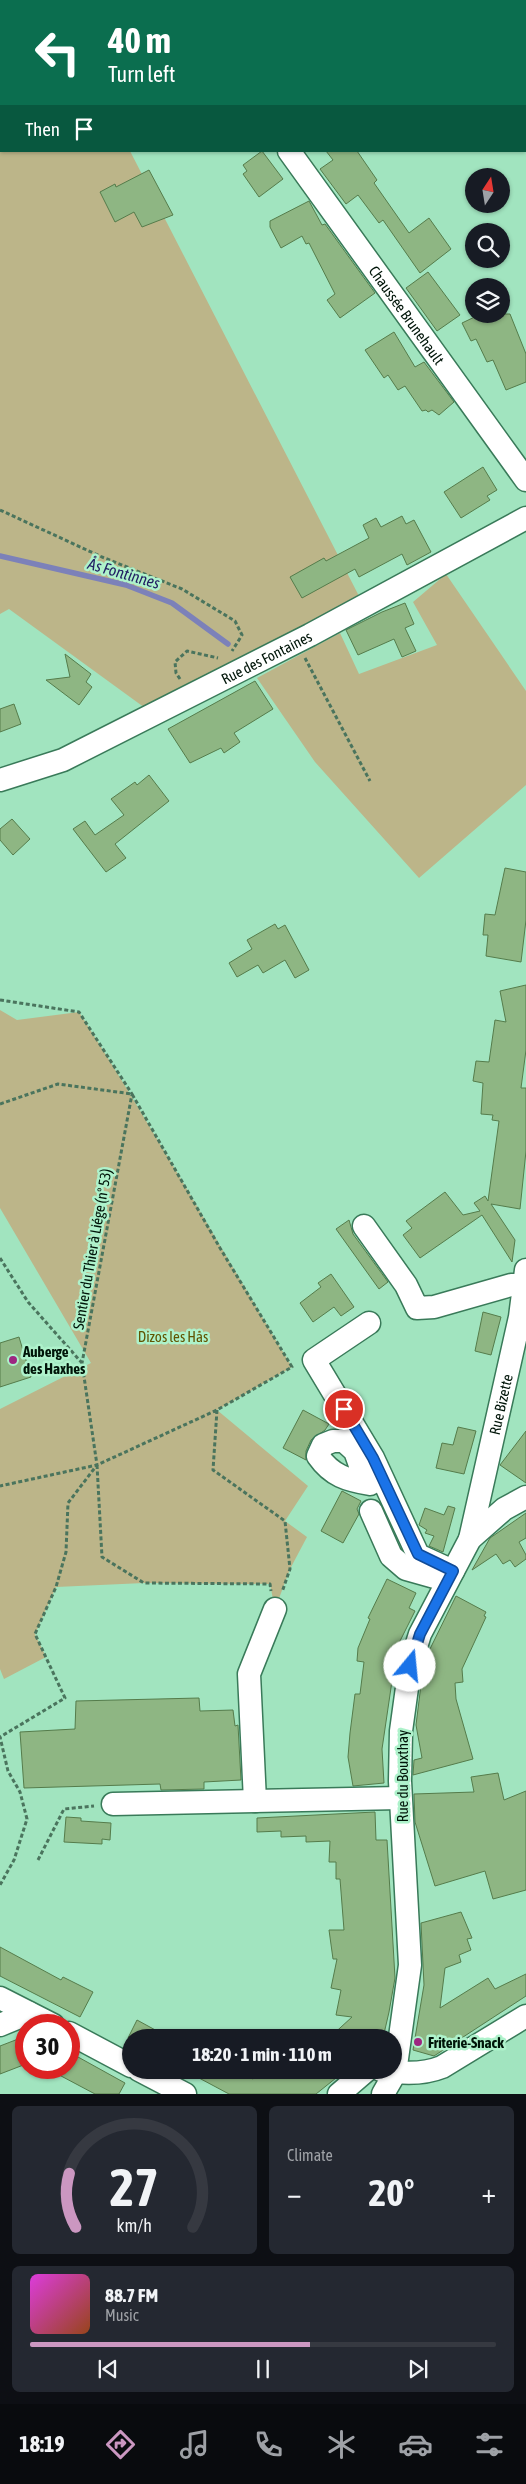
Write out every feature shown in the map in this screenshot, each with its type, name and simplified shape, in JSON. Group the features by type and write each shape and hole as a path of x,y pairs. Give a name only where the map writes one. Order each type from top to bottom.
{"street":[{"name":"Chaussée Brunehault","path":"290,152 526,480"},
{"name":"Rue des Fontaines","path":"0,780 63,760 296,642 526,518"},
{"path":"364,1226 406,1285 417,1308 434,1307 512,1285 525,1277"},
{"name":"Rue Bizette","path":"470,1539 520,1317 525,1277"},
{"path":"369,1323 314,1360 373,1458 418,1554 446,1577"},
{"path":"370,1484 381,1501 403,1555 446,1577"},
{"name":"Rue du Bouxthay","path":"397,2029 410,1965 400,1798 401,1731 410,1666 420,1634 446,1577 470,1539 504,1509 526,1497"},
{"path":"371,1511 391,1556 406,1569 446,1577"},
{"path":"255,1801 249,1674 275,1609"},
{"path":"113,1804 400,1798"},
{"path":"0,1998 29,2013"},
{"path":"0,2024 29,2013"},
{"path":"402,2071 427,2072 442,2067 526,2016"},
{"path":"80,2039 122,2061"},
{"path":"156,2079 185,2094"},
{"path":"339,2094 356,2079"},
{"name":"Rue du Bouxthay","path":"383,2094 386,2079"}],"path":[{"path":"0,510 102,557 182,589 235,621 242,636 234,650 216,658 187,651 175,662 176,673 191,695"},
{"path":"296,642 370,781"},
{"path":"0,1000 79,1012 132,1094 220,1248 292,1368 217,1410 97,1465 0,1486"},
{"path":"0,1104 58,1084 132,1094"},
{"name":"Sentier du Thier à Liége (n° 53)","path":"132,1094 82,1363 97,1465 102,1557 144,1583 270,1584 275,1609"},
{"path":"0,1258 28,1302 82,1363"},
{"path":"217,1410 213,1470 285,1521 290,1569 275,1609"},
{"path":"0,1885 14,1860 27,1819 20,1792 8,1771 0,1737 66,1698 35,1634 56,1587 66,1552 68,1503 97,1465"},
{"path":"38,1860 64,1809 113,1804"}],"green space":[{"path":"0,152 131,152 360,598 152,713 9,609 0,614"},
{"path":"446,574 526,691 526,785 419,878 315,762 257,678 340,633 359,674 437,645 413,602"},
{"name":"Dizos les Hås","path":"0,1010 17,1020 79,1012 160,1144 292,1367 217,1410 308,1486 285,1521 307,1537 290,1569 275,1609 270,1584 144,1583 56,1587 35,1634 46,1657 4,1679 0,1669 0,1409 91,1363 0,1208"}],"building":[{"path":"263,152 283,179 259,197 243,174 247,171 243,165"},
{"path":"327,152 358,152 377,180 374,183 409,233 429,218 451,249 420,273 383,220 379,223 358,195 346,204 320,169 333,160"},
{"path":"149,170 173,215 142,227 134,212 115,222 100,192 115,184 116,187"},
{"path":"309,201 322,225 325,224 375,293 340,318 327,300 335,294 309,243 306,244 302,236 281,248 270,227 270,221"},
{"path":"428,272 460,315 437,331 406,288"},
{"path":"510,314 526,354 526,382 506,390 493,360 487,362 476,339 471,341 462,323 510,323"},
{"path":"394,332 415,367 424,362 454,402 439,415 432,410 428,412 426,410 422,411 405,386 398,390 388,375 384,378 365,350"},
{"path":"483,467 497,490 487,496 490,500 461,518 444,492"},
{"path":"402,516 406,524 414,520 431,552 407,565 402,554 359,577 355,569 302,598 290,577 324,558 326,561 369,538 363,525 376,518 381,527"},
{"path":"405,603 414,624 405,628 416,651 402,657 394,639 358,655 346,630"},
{"path":"65,654 91,674 86,682 92,687 79,705 46,680 70,677"},
{"path":"255,681 273,709 234,733 240,742 224,753 221,748 190,763 168,729"},
{"path":"14,704 21,724 0,732 0,709"},
{"path":"149,775 169,801 115,844 126,858 106,872 73,829 85,821 95,835 124,815 111,799 135,782 137,785"},
{"path":"12,819 30,839 13,855 0,840 0,829"},
{"path":"505,868 526,872 526,920 521,962 486,956 488,935 483,935 485,914 495,915"},
{"path":"275,924 278,929 285,925 309,970 295,978 285,960 263,973 258,965 237,977 229,963 252,949 247,940"},
{"path":"526,985 526,1050 521,1088 526,1088 526,1151 520,1209 491,1204 515,1240 512,1262 482,1215 420,1258 403,1235 412,1228 406,1221 445,1192 463,1215 480,1211 474,1203 485,1196 488,1201 499,1121 492,1120 493,1115 481,1114 483,1083 473,1081 476,1061 489,1062 495,1020 506,1022 500,991"},
{"path":"349,1220 353,1234 388,1282 379,1289 336,1229"},
{"path":"331,1274 354,1307 341,1316 334,1307 313,1322 300,1303 321,1287 318,1283"},
{"path":"483,1312 501,1317 491,1355 475,1351"},
{"name":"Auberge des Haxhes","path":"19,1337 31,1377 0,1387 0,1343"},
{"path":"303,1410 329,1424 325,1430 311,1440 306,1451 306,1460 283,1448"},
{"path":"458,1427 476,1431 464,1474 436,1468 442,1443 453,1445"},
{"path":"526,1431 526,1483 500,1465"},
{"path":"342,1491 361,1501 357,1509 359,1514 343,1543 321,1531"},
{"path":"448,1506 455,1508 443,1552 429,1546 434,1536 425,1533 427,1530 419,1525 425,1508 444,1515"},
{"path":"526,1513 526,1538 519,1542 526,1555 526,1559 515,1567 510,1560 503,1564 496,1554 472,1570 490,1538"},
{"path":"387,1579 416,1593 409,1608 415,1611 397,1647 382,1749 384,1783 353,1786 348,1757 350,1733 355,1694 360,1694 364,1662 357,1661 358,1648 370,1619 368,1618"},
{"path":"456,1596 486,1612 484,1616 486,1617 462,1669 463,1682 455,1683 456,1699 473,1759 413,1775 414,1760 422,1758 416,1725 423,1669 428,1653"},
{"path":"199,1698 200,1711 233,1710 235,1726 238,1725 241,1780 204,1782 204,1789 161,1790 160,1784 24,1788 20,1732 75,1729 76,1701"},
{"path":"498,1773 504,1800 526,1791 526,1890 493,1899 485,1871 435,1886 415,1822 414,1794 474,1792 471,1777"},
{"path":"375,1812 376,1840 387,1840 395,1978 385,2029 339,2029 352,2017 336,2015 341,1990 331,1988 337,1959 333,1959 329,1930 344,1930 340,1879 336,1879 336,1862 329,1862 330,1841 306,1842 306,1836 281,1837 281,1831 257,1832 257,1818"},
{"path":"66,1817 81,1818 81,1821 111,1823 110,1840 102,1839 102,1844 64,1842"},
{"path":"461,1912 472,1938 467,1939 471,1950 459,1955 461,1962 445,1968 440,2008 488,1978 495,1989 526,1974 526,1996 434,2056 413,2050 424,1985 421,1923"},
{"path":"0,1947 61,1980 63,1977 93,1992 80,2017 80,2014 74,2014 0,1976"},
{"path":"137,2020 154,2029 132,2029"},
{"path":"15,2040 15,2068 0,2074 0,2046"},
{"path":"80,2058 125,2083 119,2094 95,2094 67,2079 80,2079"},
{"path":"201,2079 335,2079 316,2094 229,2094"}],"waterway":[{"name":"Ås Fontinnes","path":"0,556 126,585 172,603 228,644"}],"place":[{"name":"Auberge des Haxhes","path":"13,1360"},
{"name":"Friterie-Snack","path":"418,2042"}],"route":[{"path":"344,1409 373,1458 418,1554 453,1571 420,1634 410,1666"}]}
